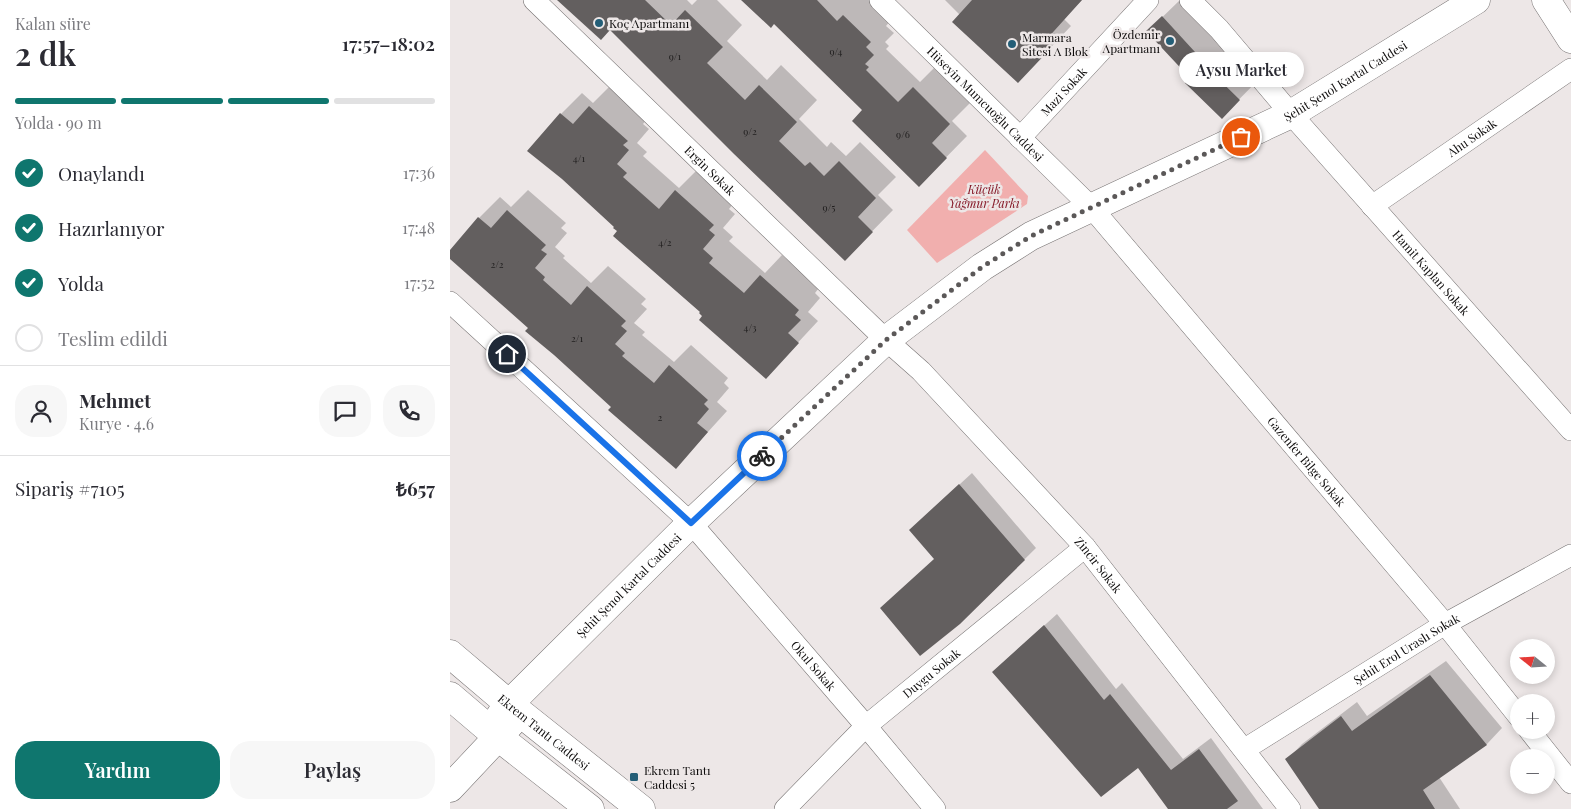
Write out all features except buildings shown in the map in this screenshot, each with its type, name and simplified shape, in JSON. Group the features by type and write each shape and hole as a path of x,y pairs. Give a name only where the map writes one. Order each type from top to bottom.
{"street":[{"name":"Ergin Sokak","path":"534,0 886,340"},
{"name":"Hüseyin Mumcuoğlu Caddesi","path":"880,0 1091,208"},
{"name":"Mazi Sokak","path":"1020,138 1148,0"},
{"name":"Hamit Kaplan Sokak","path":"1190,0 1219,29 1291,114 1571,430"},
{"name":"Şehit Şenol Kartal Caddesi","path":"497,736 496,725 502,712 515,709 691,523 886,340 990,262 1031,236 1291,114 1476,0"},
{"path":"1546,0 1571,39"},
{"name":"Ahu Sokak","path":"1372,206 1571,69"},
{"name":"Gazenfer Bilge Sokak","path":"1091,208 1445,624 1510,706"},
{"name":"Okul Sokak","path":"450,302 691,523 935,809"},
{"name":"Zincir Sokak","path":"886,340 921,372 1085,547 1245,749 1290,809"},
{"name":"Duygu Sokak","path":"785,809 866,726 1085,547"},
{"name":"Şehit Erol Uraslı Sokak","path":"1245,749 1445,624 1571,555"},
{"name":"Ekrem Tantı Caddesi","path":"450,654 515,709 641,809"},
{"path":"450,696 497,736 590,809"},
{"path":"450,788 497,736"},
{"path":"1536,739 1571,783"}],"green space":[{"name":"Küçük Yağmur Parkı","path":"985,150 1028,196 1027,204 937,263 907,230"}],"way so far":[{"path":"762,456 886,340 982,267 1031,236 1241,137"}],"place":[{"name":"Koç Apartmanı","path":"599,23"},
{"name":"Özdemir Apartmanı","path":"1170,41"},
{"name":"Marmara Sitesi A Blok","path":"1012,44"},
{"name":"Aysu Market","path":"1241,137"},
{"name":"Ekrem Tantı Caddesi 5","path":"634,777"}],"route":[{"path":"507,354 691,523 762,456"}]}
